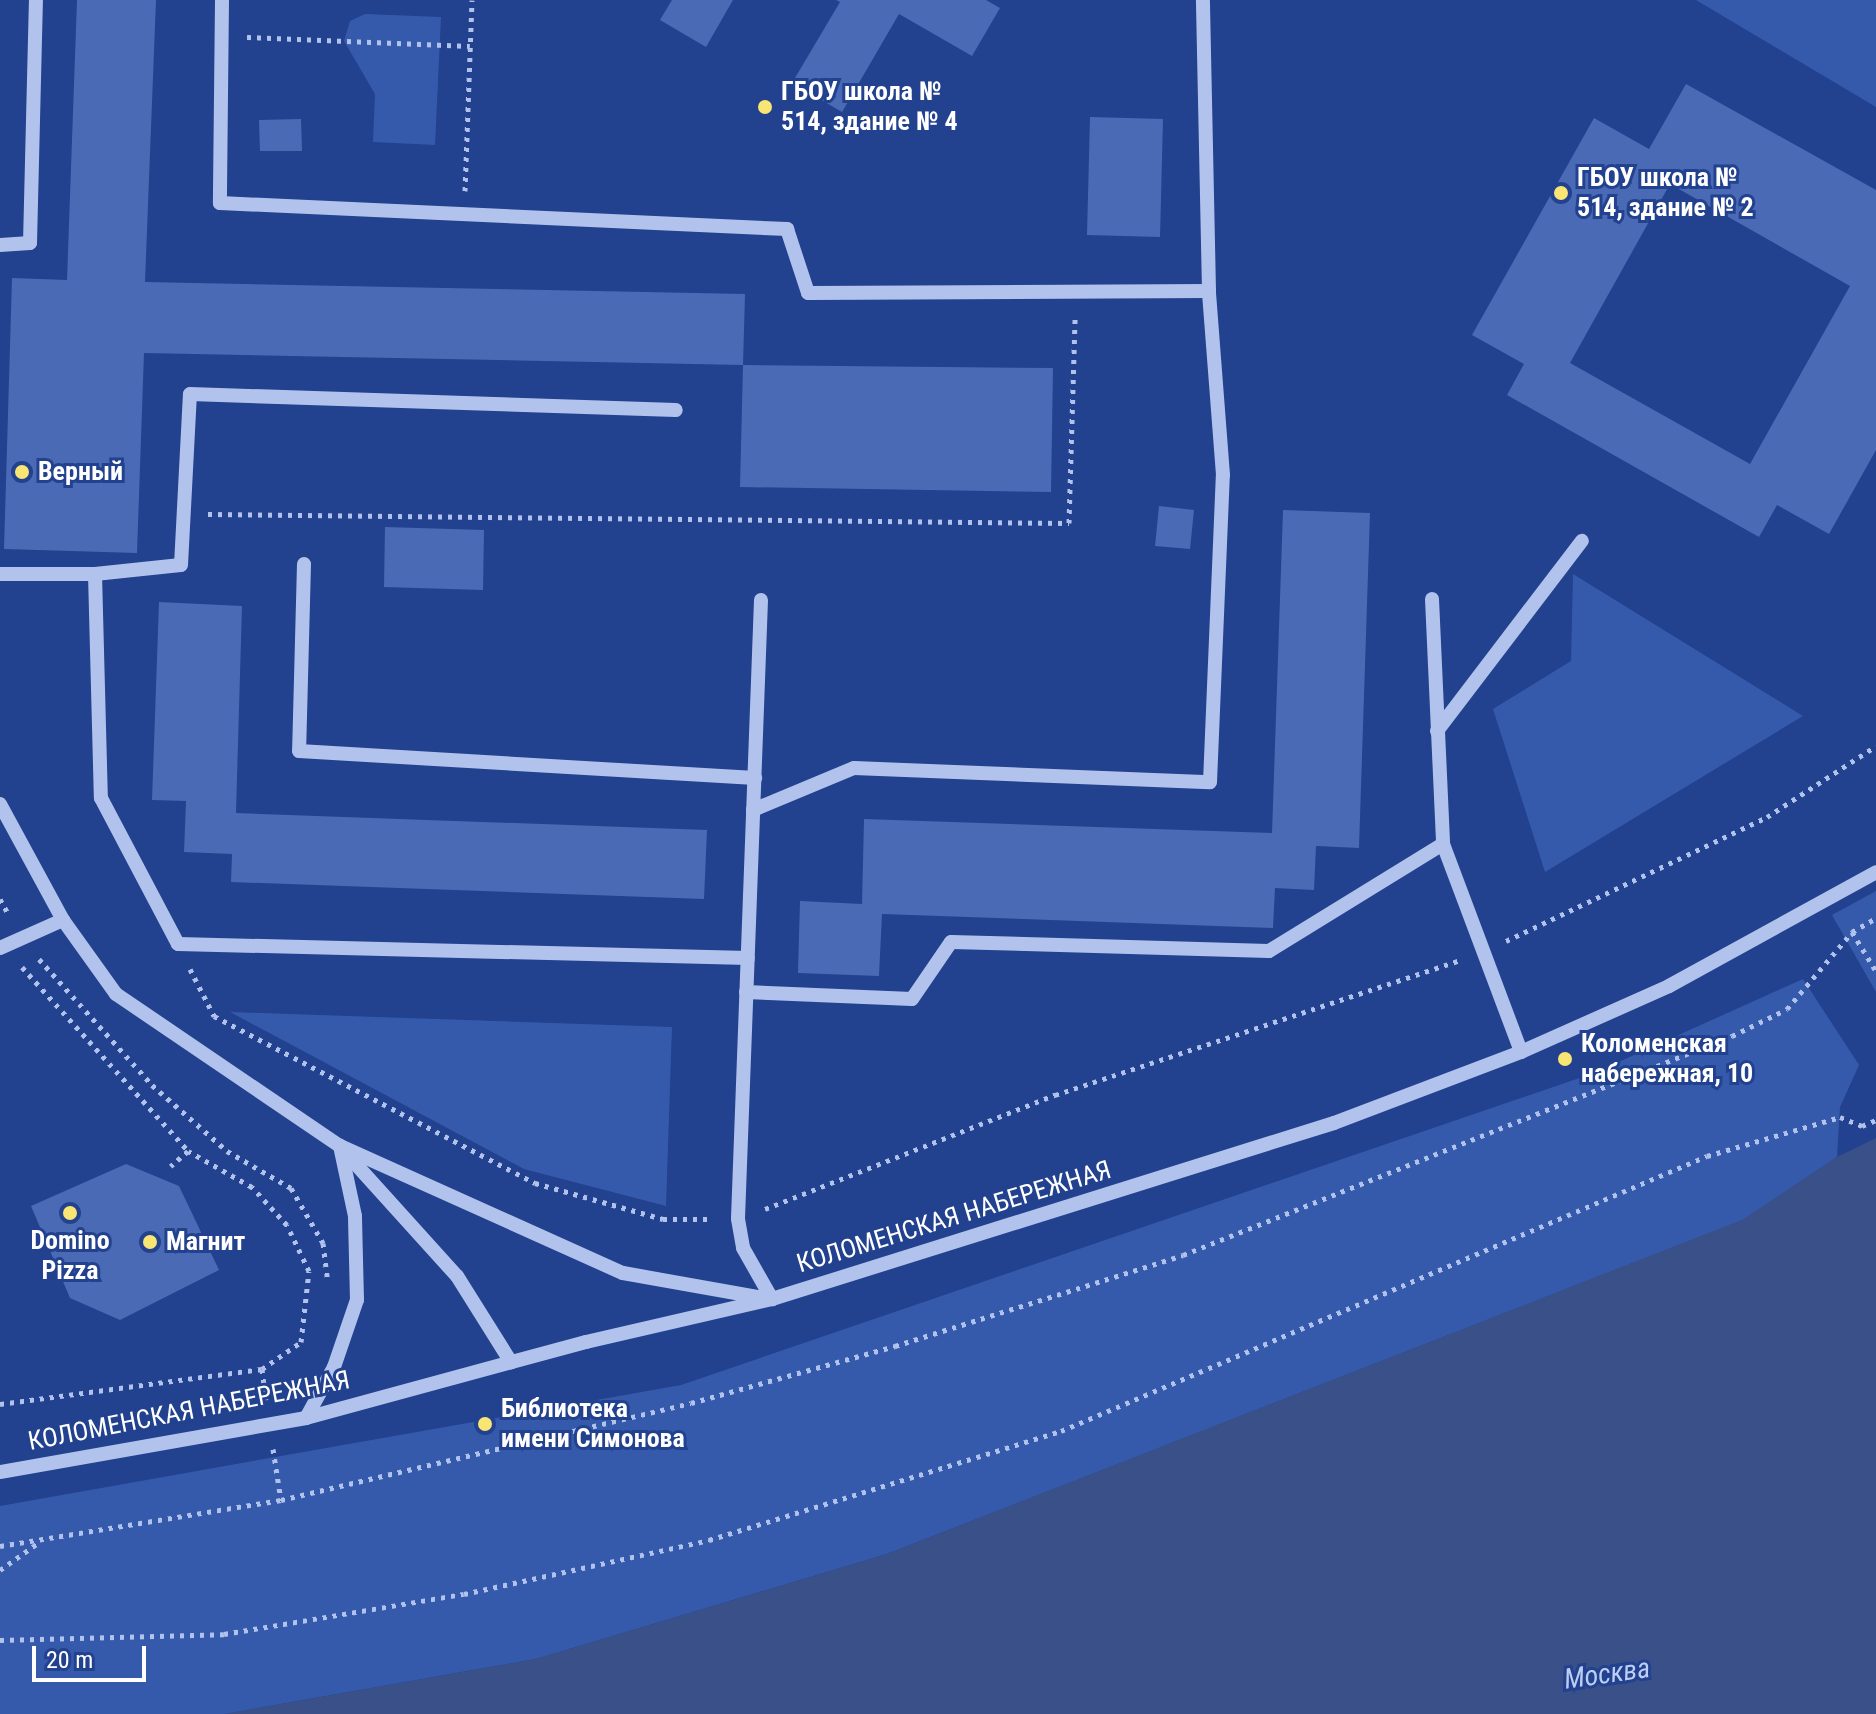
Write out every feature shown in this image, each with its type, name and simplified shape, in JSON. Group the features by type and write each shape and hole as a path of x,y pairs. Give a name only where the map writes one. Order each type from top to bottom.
{"street":[{"path":"0,245 30,243 36,0"},
{"path":"222,0 220,203 787,229 808,293 1209,291"},
{"path":"753,810 854,768 1210,782 1223,475 1209,291 1203,0"},
{"path":"0,574 95,574 181,565 190,394 676,410"},
{"path":"1437,731 1582,541"},
{"path":"304,564 299,751 755,778"},
{"path":"95,574 101,798 178,944 748,958"},
{"path":"1432,599 1443,844 1521,1052"},
{"path":"761,600 738,1219 743,1248 772,1299"},
{"path":"0,804 63,920 116,994 340,1146 623,1273 772,1299"},
{"path":"746,992 912,999 951,942 1269,951 1443,844"},
{"name":"КОЛОМЕНСКАЯ НАБЕРЕЖНАЯ","path":"0,1472 306,1418 511,1362 772,1299 1334,1123 1521,1052 1669,986 1876,872"},
{"path":"10,943 63,920"},
{"path":"340,1146 457,1276 511,1362"},
{"path":"306,1418 334,1367 357,1300 355,1216 340,1146"}],"path":[{"path":"464,214 472,0"},
{"path":"222,37 470,46"},
{"path":"183,514 1069,523 1075,291"},
{"path":"178,944 214,1016 535,1183 663,1219 738,1219 1055,1095 1483,952 1767,817 1876,746"},
{"path":"0,899 10,943 31,983 188,1151 252,1187 287,1225 309,1271 301,1342 262,1369 0,1404"},
{"path":"0,1546 39,1542 389,1477 691,1403 895,1346 1183,1255 1732,1036 1787,1009 1852,932 1876,918"},
{"path":"1852,932 1876,971"},
{"path":"10,943 152,1085 227,1151 291,1188 323,1243 328,1289"},
{"path":"0,1640 224,1634 464,1594 709,1540 1061,1431 1707,1156 1840,1117 1862,1126 1876,1120"},
{"path":"171,1166 188,1151"},
{"path":"0,1570 39,1542"}],"shaded area":[{"path":"1696,0 1876,0 1876,107"},
{"path":"365,14 441,17 435,145 373,142 375,94 344,41 350,21"},
{"path":"1573,574 1803,716 1545,872 1493,709 1571,661"},
{"path":"1876,891 1876,992 1832,915"},
{"path":"1803,979 1859,1065 1840,1107 1837,1157 1743,1220 887,1554 536,1659 225,1714 0,1714 0,1506 681,1385 1594,1073"},
{"path":"230,1012 672,1027 666,1206 524,1169"}],"water":[{"name":"Москва","path":"1876,1138 1876,1714 225,1714 536,1659 887,1554 1742,1220 1837,1157"}],"building":[{"path":"77,0 156,0 145,282 745,294 743,365 144,353 137,553 4,549 12,278 67,280"},
{"path":"672,0 733,0 706,47 660,20"},
{"path":"836,0 986,0 1000,8 972,56 899,14 842,112 792,83 840,2"},
{"path":"1686,84 1876,190 1876,450 1829,534 1777,505 1759,537 1507,395 1524,364 1472,335 1594,118 1649,149","holes":["1670,184 1850,286 1750,464 1570,363"]},
{"path":"1090,117 1163,119 1160,237 1087,235"},
{"path":"301,119 302,151 260,151 259,120"},
{"path":"743,365 1053,368 1051,492 740,487"},
{"path":"1159,506 1194,510 1190,549 1155,546"},
{"path":"1283,510 1370,513 1359,848 1316,846 1314,890 1275,888 1273,928 882,914 879,976 798,973 800,901 862,904 864,819 1272,833"},
{"path":"385,527 484,530 483,590 384,587"},
{"path":"159,602 242,606 236,813 707,830 704,899 231,882 232,854 184,852 186,801 152,800"},
{"path":"126,1164 179,1186 219,1270 120,1320 70,1298 31,1206"}],"place":[{"name":"ГБОУ школа № 514, здание № 4","path":"765,107"},
{"name":"ГБОУ школа № 514, здание № 2","path":"1561,193"},
{"name":"Верный","path":"22,472"},
{"name":"Коломенская набережная, 10","path":"1565,1059"},
{"name":"Domino Pizza","path":"70,1213"},
{"name":"Магнит","path":"150,1242"},
{"name":"Библиотека имени Симонова","path":"485,1424"}]}
